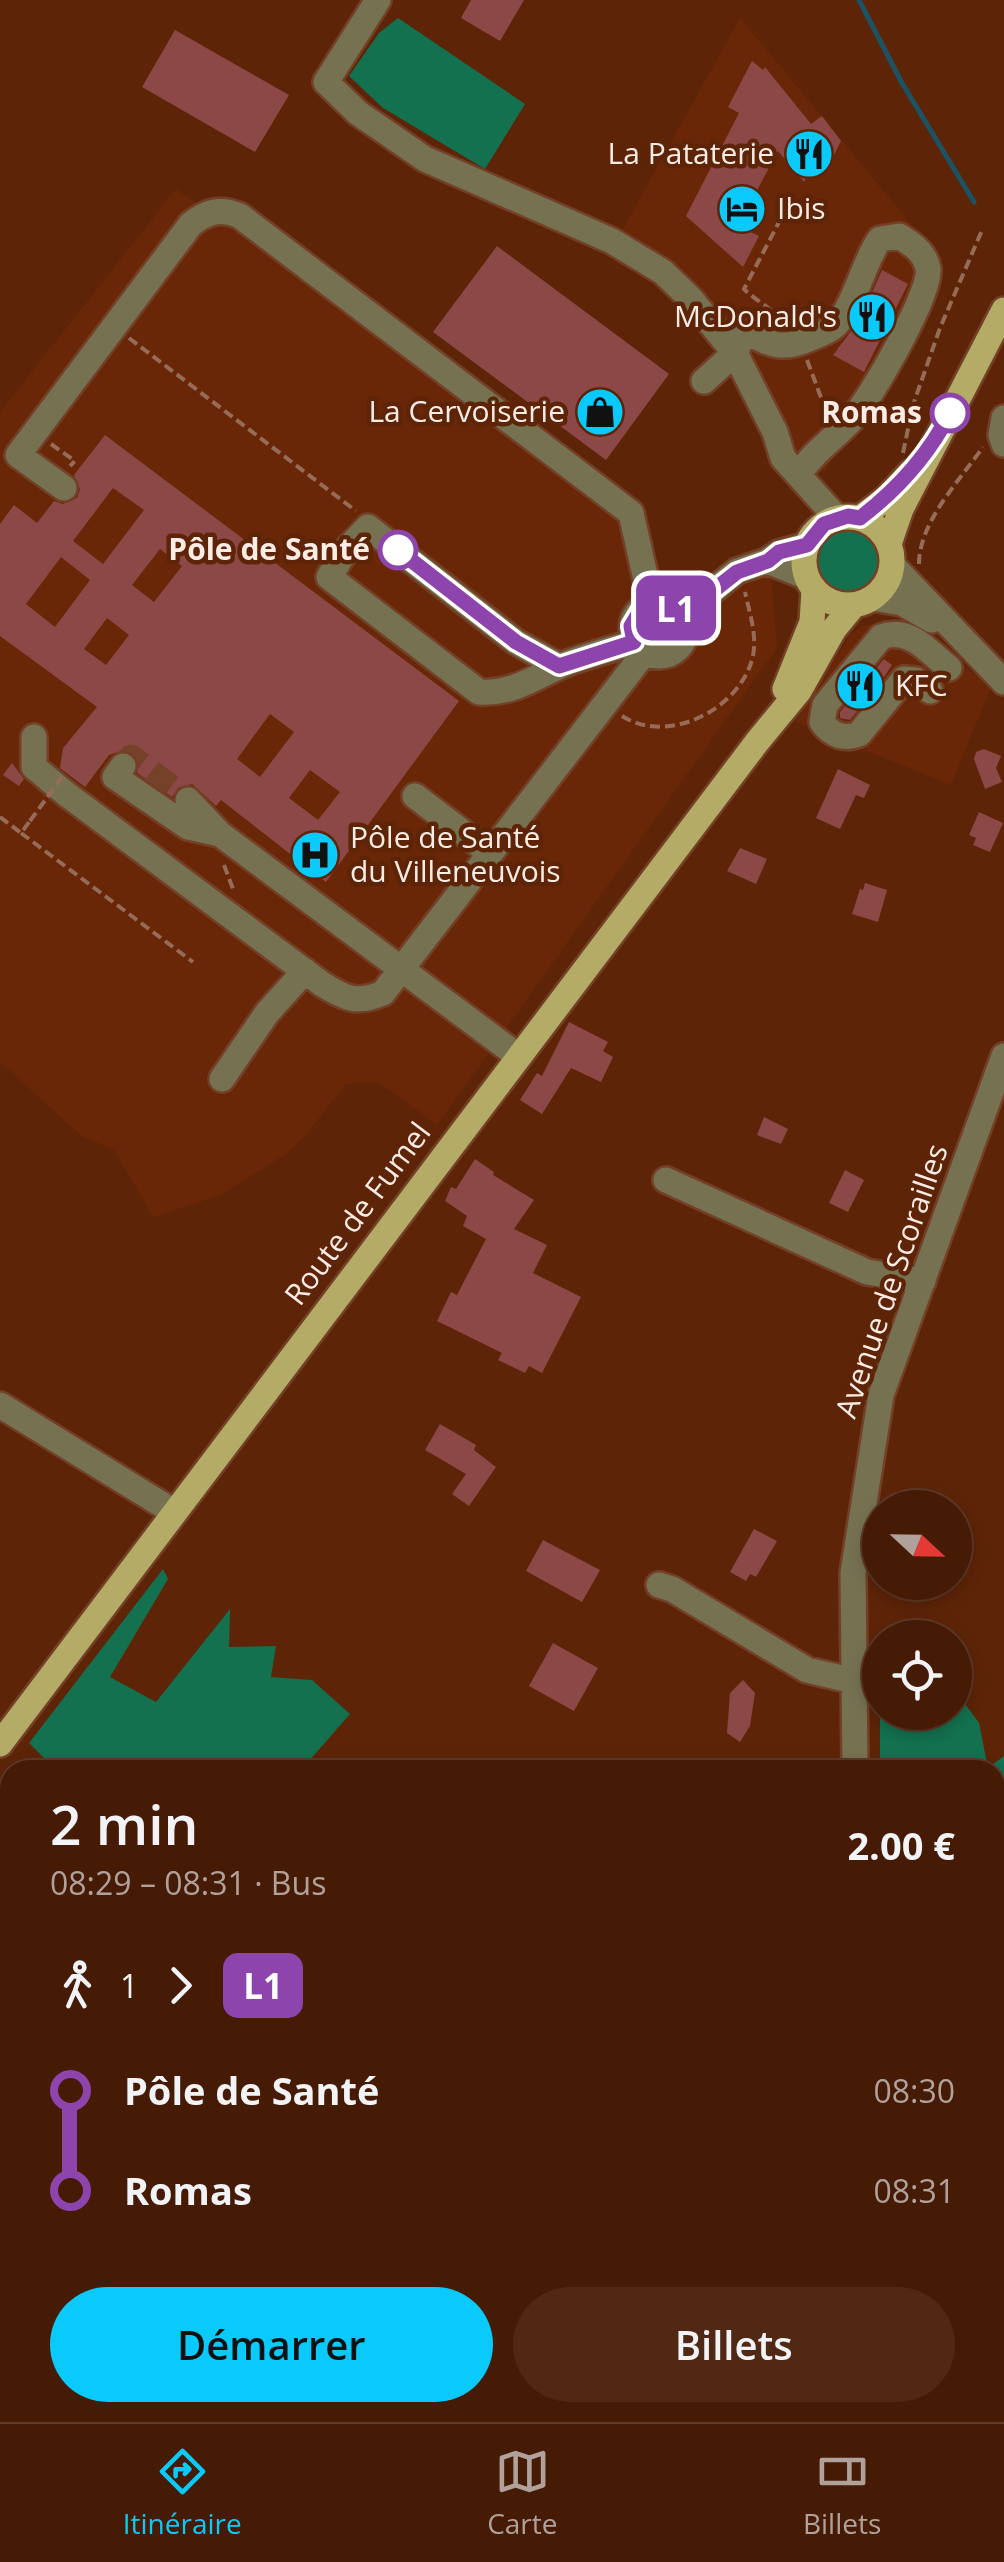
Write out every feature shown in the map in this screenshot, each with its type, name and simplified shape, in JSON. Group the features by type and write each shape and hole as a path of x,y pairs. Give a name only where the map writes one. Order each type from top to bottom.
{"main road":[{"path":"933,447 887,498 848,518 824,524 810,540 804,555 810,584 825,600 863,602 885,586 901,510 1004,310"},
{"path":"848,518 877,528 891,554"},
{"name":"Route de Fumel","path":"770,726 812,622 810,584"},
{"name":"Route de Fumel","path":"0,1744 518,1056 799,692 834,629 863,602"}],"street":[{"path":"378,0 326,82 358,114 425,159 612,241 663,272 735,353 775,432 783,458 848,518"},
{"path":"60,486 18,455 191,224 206,213 225,210 240,216 631,513 650,602"},
{"path":"704,381 735,353 745,331 773,346 797,344 835,327 864,276 868,255 880,239 898,236 916,246 923,256 928,287 875,384 854,417 814,452 805,482 810,540 779,552 773,564"},
{"path":"34,737 34,767 305,972 342,996 364,1001 384,993 605,704 640,647 633,618 650,602 666,602 679,610 686,626 677,649 662,656 640,647 559,666 541,678 498,694 480,692 329,577 346,550 368,527 516,642 559,666"},
{"path":"891,554 961,639"},
{"path":"679,610 704,598 737,572 773,564 810,584"},
{"path":"863,602 902,603 1000,666"},
{"path":"930,691 910,677 904,678 859,734 853,736 836,735 822,722 825,705 881,637 890,634 912,638 949,668"},
{"path":"123,766 115,777 188,827 220,834"},
{"path":"415,796 490,853"},
{"path":"188,800 220,834 518,1056"},
{"path":"222,1079 267,1013 305,972"},
{"name":"Avenue de Scorailles","path":"855,1760 853,1573 881,1396 1004,1056"},
{"path":"666,1180 866,1272 922,1281"},
{"path":"0,1405 174,1512"},
{"path":"659,1585 808,1670 854,1681"}],"path":[{"path":"788,205 744,289 766,310 785,320 825,404 834,435"},
{"path":"913,470 902,450 913,405 940,328 983,228"},
{"path":"122,334 364,517"},
{"path":"920,571 918,559 941,507 1003,429"},
{"path":"43,438 74,461 60,486"},
{"path":"605,704 634,724 652,728 680,724 724,703 752,662 754,635 744,591 749,582 773,564"},
{"path":"20,833 62,777"},
{"path":"0,817 110,904 192,962"}],"shaded area":[{"path":"740,18 936,254 937,291 860,428 838,449 824,473 788,453 765,381 695,288 657,252 621,232"},
{"name":"Pôle de Santé du Villeneuvois","path":"176,189 198,204 244,201 636,508 659,587 677,592 769,549 777,648 437,1125 378,1082 346,1084 286,1154 221,1195 153,1217 114,1149 84,1138 0,1062 0,412"},
{"path":"899,623 992,685 951,785 795,722 851,634 862,626"}],"green space":[{"path":"398,18 525,104 485,169 383,108 349,76 379,33"},
{"path":"847,527 870,537 880,560 870,583 847,593 824,583 814,560 824,537"},
{"path":"163,1569 168,1579 110,1677 156,1702 230,1609 229,1647 276,1646 271,1677 312,1680 350,1714 310,1760 46,1760 29,1743"},
{"path":"972,1713 979,1723 986,1760 880,1760 880,1730 972,1730"}],"building":[{"path":"471,0 524,0 500,41 461,18"},
{"path":"175,30 289,95 255,152 142,87"},
{"path":"752,61 763,70 765,67 811,124 822,116 841,141 832,159 819,153 804,182 778,151 738,226 759,236 743,267 686,216 739,113 728,107"},
{"path":"497,246 669,374 606,460 433,332"},
{"name":"McDonald's","path":"882,270 908,284 864,372 833,355 861,318"},
{"name":"Pôle de Santé du Villeneuvois","path":"105,435 459,701 326,882 221,800 216,806 192,784 178,788 172,797 137,773 138,760 132,752 124,750 109,755 85,787 60,768 63,748 97,707 0,636 0,524 14,505 37,523 54,501 63,504 77,498 80,489 74,475","holes":["113,488 144,510 103,564 73,541","160,549 182,566 154,602 132,585","61,557 90,580 55,627 26,604","107,618 129,635 106,665 84,649","270,714 294,732 260,777 237,759","310,770 340,792 318,820 289,798"]},
{"path":"884,659 892,665 880,683 850,720 840,718 840,712"},
{"path":"984,749 1001,756 996,768 1002,782 985,789 974,759 976,752"},
{"path":"12,763 24,779 19,786 3,775"},
{"path":"838,769 870,785 864,798 856,795 840,829 816,818"},
{"path":"979,812 1003,823 990,852 973,845 976,838 969,835"},
{"path":"740,848 767,859 756,884 727,871"},
{"path":"865,883 887,890 878,922 852,914"},
{"path":"569,1022 608,1042 603,1051 613,1057 601,1082 571,1068 542,1114 520,1100 537,1073 542,1076"},
{"path":"764,1117 788,1129 781,1144 757,1135"},
{"path":"475,1159 534,1200 514,1229 547,1245 533,1273 581,1297 542,1373 529,1366 525,1373 498,1360 502,1353 437,1321 451,1292 457,1295 486,1239 463,1226 467,1216 445,1201 451,1187 456,1189"},
{"path":"845,1170 864,1180 848,1212 829,1203"},
{"path":"440,1424 476,1445 474,1450 496,1467 469,1506 452,1494 466,1474 425,1450"},
{"path":"754,1529 777,1541 756,1577 750,1574 746,1581 730,1572"},
{"path":"543,1540 600,1570 582,1602 526,1571"},
{"path":"553,1643 598,1668 574,1711 529,1686"},
{"path":"743,1680 755,1693 750,1726 740,1742 727,1733 730,1693"}],"waterway":[{"path":"859,0 902,83 974,202"}],"tunnel":[{"path":"123,766 131,757 188,800"}],"bus line":[{"name":"L1","path":"398,550 516,642 559,666 634,642 633,618 650,602 666,602 679,610 704,598 737,572 768,561 779,552 807,545 812,534 824,524 848,516 860,518 887,498 933,447 950,413"}],"place":[{"name":"La Pataterie","path":"809,154"},
{"name":"Ibis","path":"742,209"},
{"name":"McDonald's","path":"872,317"},
{"name":"La Cervoiserie","path":"600,412"},
{"name":"Romas","path":"950,413"},
{"name":"Pôle de Santé","path":"398,550"},
{"name":"KFC","path":"860,686"},
{"name":"Pôle de Santé du Villeneuvois","path":"315,855"}]}
